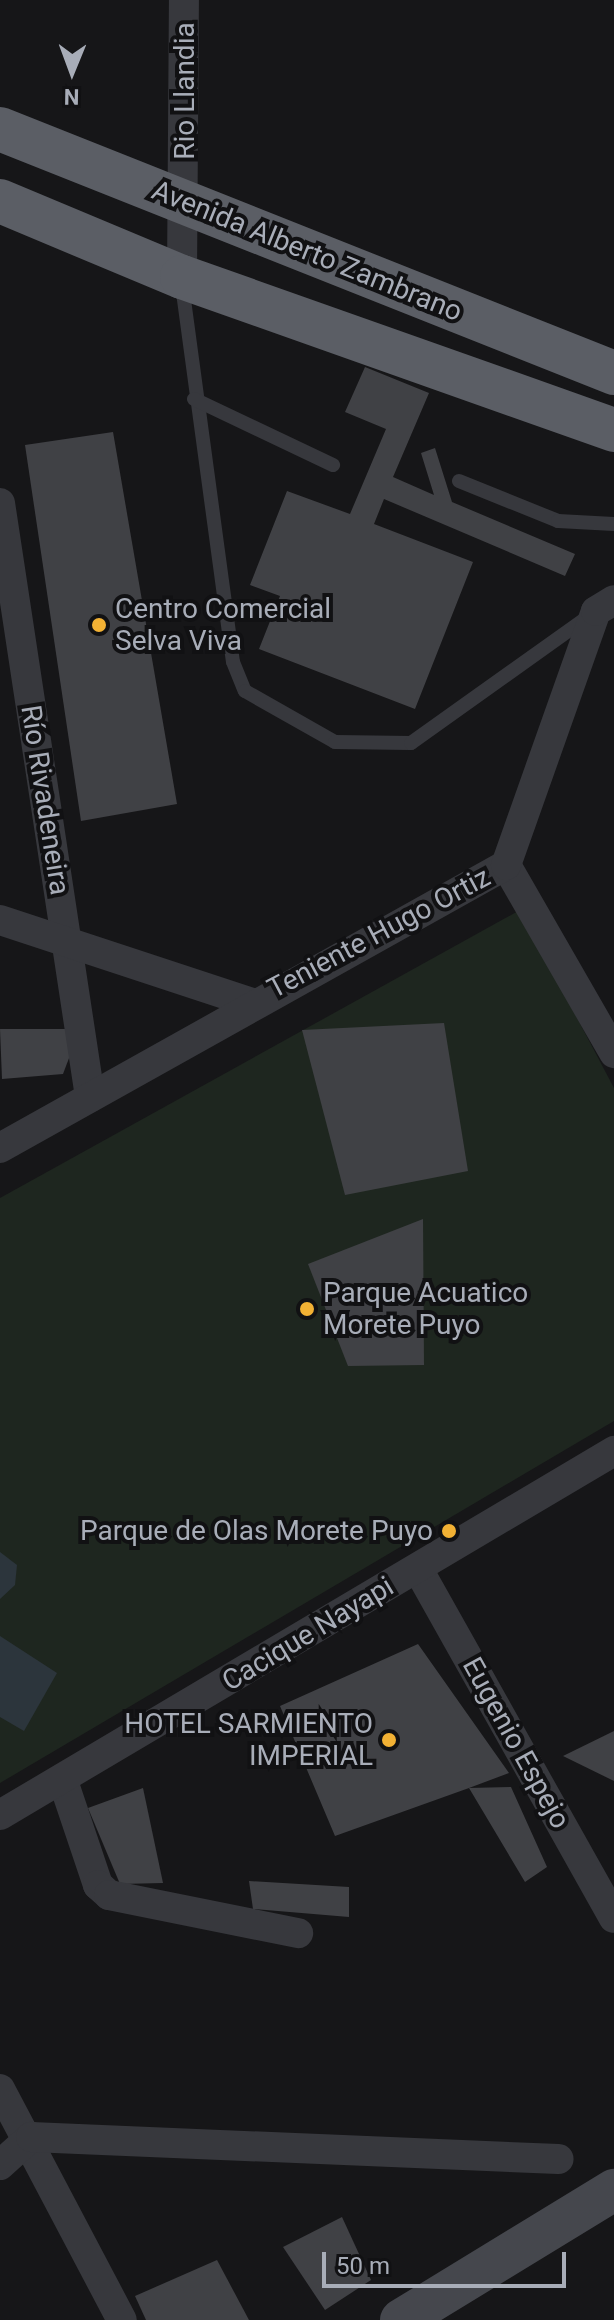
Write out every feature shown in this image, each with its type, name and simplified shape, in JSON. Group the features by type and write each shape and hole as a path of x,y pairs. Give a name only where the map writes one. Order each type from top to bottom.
{"highway":[{"name":"Avenida Alberto Zambrano","path":"0,129 614,373"},
{"path":"0,201 182,277 614,430"}],"main road":[{"path":"401,2320 614,2190"}],"street":[{"name":"Rio Llandia","path":"182,277 185,203 184,0"},
{"name":"Río Rivadeneira","path":"0,503 90,1097"},
{"name":"Teniente Hugo Ortiz","path":"0,1148 250,1002 506,865 605,605"},
{"path":"506,865 614,1053"},
{"path":"0,920 250,1002"},
{"name":"Cacique Nayapi","path":"0,1815 63,1781 614,1451"},
{"name":"Eugenio Espejo","path":"418,1569 614,1918"},
{"path":"63,1781 98,1885 109,1895 298,1933"},
{"path":"0,2089 31,2137 122,2320"},
{"path":"0,2165 31,2137 559,2159"}],"lane":[{"path":"182,277 194,399 233,662 245,691 304,729 335,742 411,743 605,605"},
{"path":"194,399 333,465"},
{"path":"459,481 558,521 614,524"}],"shaded area":[{"name":"Parque Acuatico Morete Puyo","path":"520,910 614,1088 614,1421 0,1783 0,1198"},
{"path":"0,1552 17,1565 15,1585 0,1599"},
{"path":"0,1636 57,1673 24,1731 0,1717"}],"building":[{"path":"365,367 429,393 393,477 434,495 421,453 435,448 452,502 575,554 565,576 384,499 374,524 473,562 415,709 259,649 280,596 250,585 287,491 350,514 386,429 345,412"},
{"name":"Centro Comercial Selva Viva","path":"113,432 177,804 81,821 25,445"},
{"path":"444,1023 468,1171 345,1195 302,1030"},
{"path":"0,1029 80,1029 63,1074 2,1079"},
{"path":"423,1219 424,1365 348,1366 308,1264"},
{"name":"HOTEL SARMIENTO IMPERIAL","path":"418,1644 509,1773 335,1836 280,1706"},
{"path":"614,1731 614,1781 563,1756"},
{"path":"511,1787 547,1867 525,1882 469,1788"},
{"path":"143,1788 163,1883 120,1884 88,1808"},
{"path":"249,1881 349,1887 349,1917 253,1909"},
{"path":"342,2217 371,2280 325,2310 283,2247"},
{"path":"217,2260 249,2320 146,2320 135,2296"}],"place":[{"name":"Centro Comercial Selva Viva","path":"99,625"},
{"name":"Parque Acuatico Morete Puyo","path":"307,1309"},
{"name":"Parque de Olas Morete Puyo","path":"449,1531"},
{"name":"HOTEL SARMIENTO IMPERIAL","path":"389,1740"}]}
